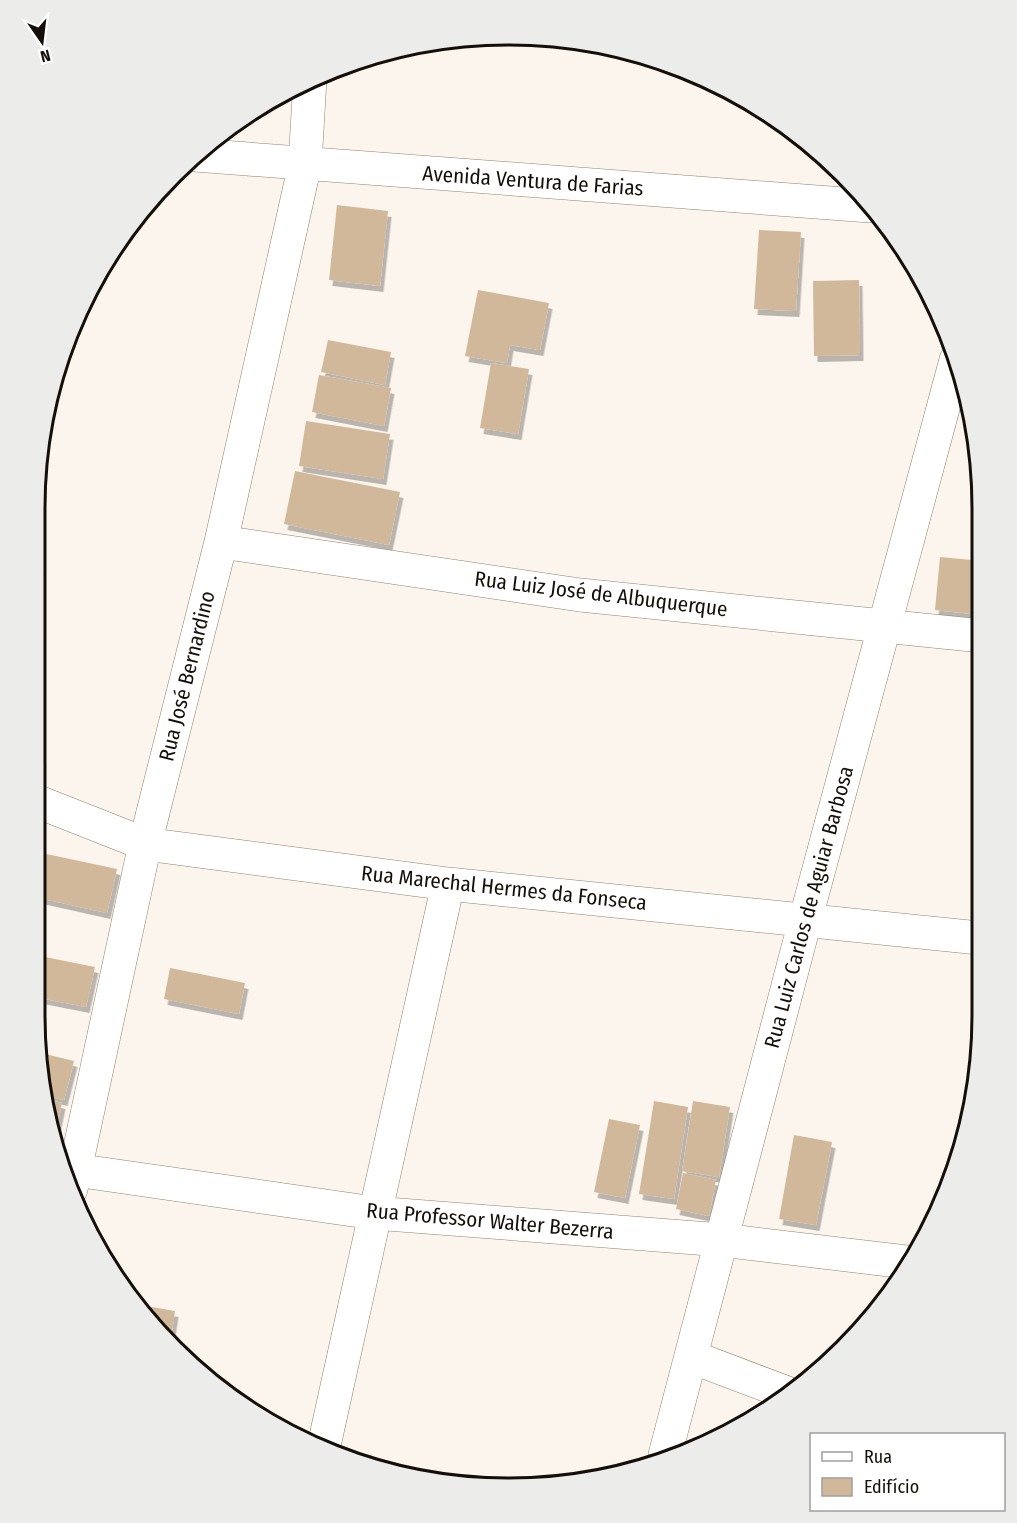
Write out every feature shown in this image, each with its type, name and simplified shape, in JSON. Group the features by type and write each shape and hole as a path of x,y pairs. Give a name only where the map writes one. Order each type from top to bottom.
{"street":[{"name":"Rua José Bernardino","path":"74,1175 145,844 221,542 305,164 309,90"},
{"name":"Avenida Ventura de Farias","path":"208,156 859,205"},
{"name":"Rua Luiz Carlos de Aguiar Barbosa","path":"666,1450 883,626 952,375"},
{"name":"Rua Luiz José de Albuquerque","path":"221,542 580,595 972,635"},
{"name":"Rua Marechal Hermes da Fonseca","path":"45,805 145,844 448,884 972,938"},
{"path":"325,1440 448,884"},
{"name":"Rua Professor Walter Bezerra","path":"76,1180 374,1213 722,1240 901,1261"},
{"path":"692,1357 780,1390"}],"building":[{"path":"337,205 388,211 380,286 329,280"},
{"path":"759,230 801,232 796,311 754,309"},
{"path":"859,280 860,355 814,356 813,281"},
{"path":"478,290 549,303 540,350 510,345 507,363 465,356"},
{"path":"328,340 391,352 385,385 321,372"},
{"path":"491,363 529,369 518,434 480,428"},
{"path":"319,375 391,388 384,426 312,412"},
{"path":"306,421 390,434 383,479 299,466"},
{"path":"295,471 400,492 389,545 284,524"},
{"path":"940,557 972,560 972,614 935,610"},
{"path":"45,854 117,869 107,913 45,899"},
{"path":"45,957 95,967 86,1007 45,999"},
{"path":"170,968 245,983 239,1014 164,999"},
{"path":"47,1054 74,1061 64,1100 53,1097"},
{"path":"53,1101 62,1103 58,1122"},
{"path":"654,1101 688,1107 674,1199 639,1194"},
{"path":"693,1101 730,1107 719,1177 682,1171"},
{"path":"609,1119 640,1125 625,1198 594,1192"},
{"path":"794,1135 832,1142 816,1225 779,1219"},
{"path":"683,1173 716,1180 709,1216 676,1209"},
{"path":"149,1307 175,1311 172,1332"}]}
